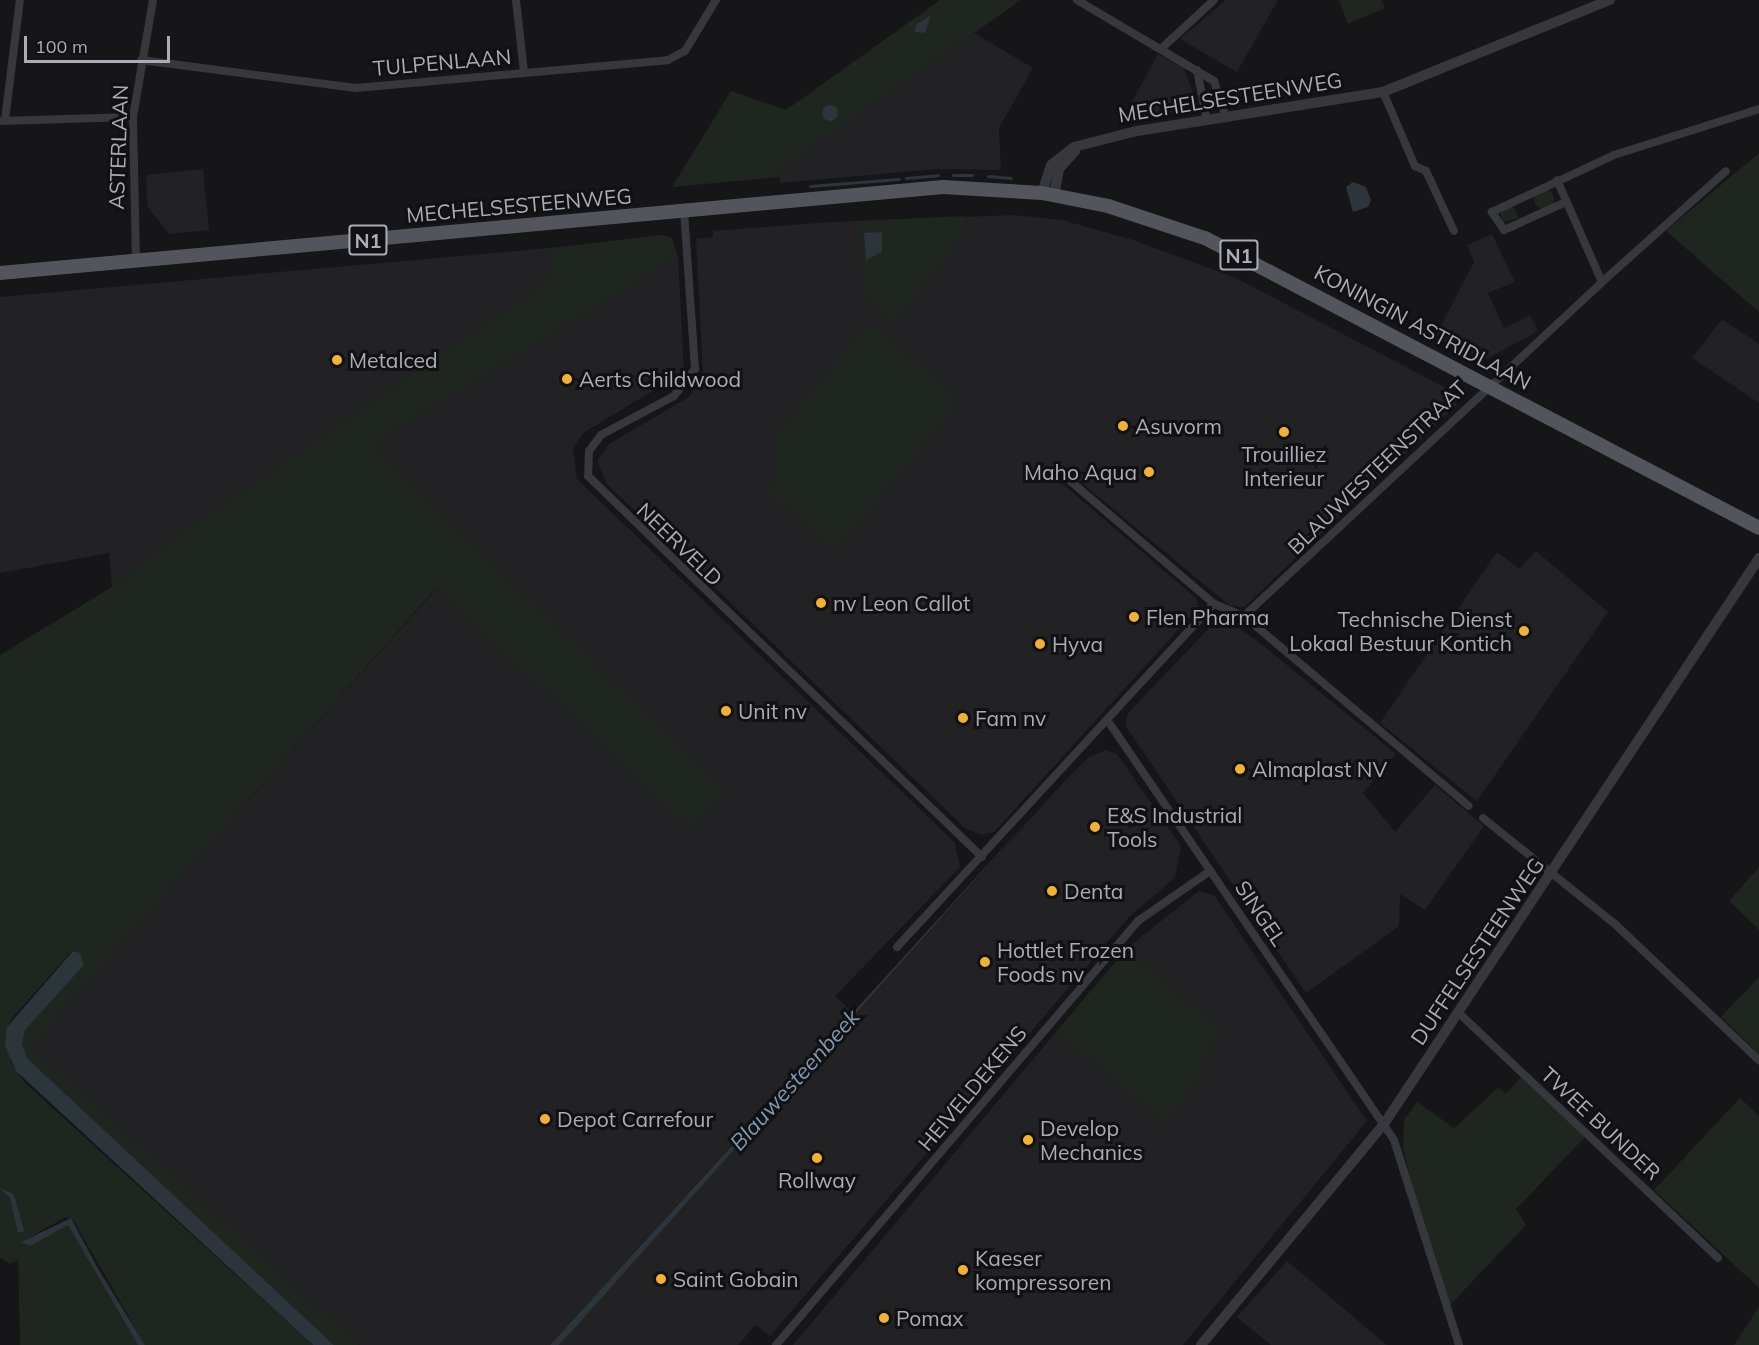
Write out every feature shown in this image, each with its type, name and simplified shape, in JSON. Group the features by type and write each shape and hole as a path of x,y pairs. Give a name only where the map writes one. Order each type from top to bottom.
{"main road":[{"name":"MECHELSESTEENWEG","path":"0,273 943,187 1048,194"},
{"name":"KONINGIN ASTRIDLAAN","path":"1048,194 1108,206 1205,238 1759,528"}],"street":[{"path":"21,0 3,120 133,117"},
{"name":"ASTERLAAN","path":"136,261 133,117 153,0"},
{"path":"516,0 524,73"},
{"name":"TULPENLAAN","path":"141,60 342,87 677,58 716,0"},
{"path":"1077,0 1162,47 1214,81 1226,118"},
{"path":"1162,47 1214,0"},
{"name":"MECHELSESTEENWEG","path":"1048,194 1051,165 1083,144 1383,92 1610,0"},
{"path":"1197,70 1207,121"},
{"path":"1383,92 1415,166 1426,171 1454,231"},
{"path":"1566,202 1504,230 1492,212 1557,180 1622,153 1759,109"},
{"name":"BLAUWESTEENSTRAAT","path":"1245,616 1489,385 1726,171"},
{"path":"1557,180 1602,282"},
{"name":"NEERVELD","path":"684,211 695,369 674,396 601,435 589,451 588,476 982,857"},
{"path":"1055,468 1214,604 1245,616 1469,806"},
{"name":"DUFFELSESTEENWEG","path":"1201,1345 1384,1124 1460,1014 1759,558"},
{"path":"897,947 1108,722 1214,604"},
{"name":"SINGEL","path":"1108,722 1396,1143 1415,1218 1459,1345"},
{"path":"1483,818 1653,958 1759,1060"},
{"name":"HEIVELDEKENS","path":"776,1345 1138,921 1210,871"},
{"name":"TWEE BUNDER","path":"1460,1014 1718,1258"}],"shaded area":[{"path":"940,0 1021,0 780,169 779,177 672,187 731,91 786,110"},
{"path":"1226,0 1278,0 1237,72 1180,39"},
{"path":"1339,0 1381,0 1385,8 1348,24"},
{"path":"974,33 1033,68 999,128 1001,170 936,169 780,183 779,169"},
{"path":"1158,54 1184,68 1196,101 1191,109 1121,122"},
{"path":"1759,153 1759,312 1666,231"},
{"path":"203,169 209,230 169,234 147,206 146,175"},
{"path":"1544,189 1551,192 1554,199 1551,206 1544,209 1537,206 1534,199 1537,192"},
{"path":"1512,205 1519,218 1503,222 1500,212"},
{"path":"1014,215 1062,220 1133,240 1236,278 1448,389 1457,405 1244,607 1229,605 1058,463 1050,473 1197,599 1198,608 994,832 982,835 965,828 607,484 597,461 609,444 689,397 703,377 696,239 713,237 713,231 831,222"},
{"path":"964,216 962,237 892,325 866,295 858,221"},
{"path":"1492,234 1515,282 1488,293 1504,328 1530,315 1538,331 1485,360 1435,337 1474,262 1467,245"},
{"path":"662,235 672,238 678,257 373,444 727,794 692,831 436,588 30,1047 360,1345 334,1345 27,1058 22,1044 25,1030 84,965 71,952 12,1018 7,1027 11,1063 25,1083 313,1345 145,1345 74,1221 66,1217 21,1242 68,1225 138,1345 20,1345 18,1260 10,1264 0,1258 0,655 112,587 175,537 553,277 550,248","holes":["1,1188 14,1194 23,1231 10,1198"]},
{"path":"550,248 553,277 175,537 112,587 109,553 0,573 0,297"},
{"path":"678,257 684,372 583,433 573,448 577,479 955,843 960,867 835,996 852,1012 550,1345 360,1345 29,1047 437,588 692,831 727,794 373,444"},
{"path":"1722,319 1759,344 1759,403 1692,358"},
{"path":"869,323 960,399 836,551 769,492 778,468 777,434"},
{"path":"1536,551 1608,612 1477,801 1380,723 1497,552 1519,569"},
{"path":"1217,620 1227,620 1260,643 1396,754 1363,793 1395,832 1435,785 1484,826 1425,910 1400,894 1399,926 1306,993 1125,725 1128,713"},
{"path":"1106,750 1117,754 1181,846 1175,878 1130,916 770,1336 756,1325 738,1345 559,1345 1061,785 1089,757"},
{"path":"1759,867 1759,930 1729,901"},
{"path":"1199,891 1214,895 1367,1121 1183,1345 793,1345 1056,1032 1164,1123 1209,1070 1200,1061 1225,1033 1126,949"},
{"path":"1126,949 1225,1033 1200,1061 1209,1070 1164,1123 1056,1032"},
{"path":"1759,977 1759,1054 1721,1017"},
{"path":"1521,1077 1585,1137 1516,1209 1526,1225 1450,1305 1416,1201 1403,1148 1404,1120 1417,1102 1454,1128 1498,1088 1506,1093"},
{"path":"1740,1098 1759,1116 1759,1288 1654,1190"},
{"path":"1287,1261 1387,1345 1271,1345 1237,1317"},
{"path":"1759,1307 1759,1345 1734,1345"}],"water":[{"path":"931,15 925,33 914,32 917,24"},
{"path":"830,105 838,113 830,121 822,113"},
{"path":"1353,182 1366,187 1371,200 1368,207 1353,212 1346,187"},
{"path":"882,232 882,251 866,261 864,233"},
{"name":"Blauwesteenbeek","path":"1034,814 581,1321 559,1345 550,1345"},
{"path":"73,951 80,953 84,965 25,1030 22,1044 27,1058 334,1345 313,1345 16,1071 5,1046 7,1027"},
{"path":"0,1188 14,1194 24,1231 18,1233 10,1198"},
{"path":"71,1218 97,1267 145,1345 138,1345 68,1225 30,1246 21,1242"}],"waterway":[{"path":"906,178 938,175"},
{"path":"953,175 972,175"},
{"path":"988,176 1011,178"},
{"path":"810,186 899,179"}],"place":[{"name":"Metalced","path":"337,360"},
{"name":"Aerts Childwood","path":"567,379"},
{"name":"Asuvorm","path":"1123,426"},
{"name":"Trouilliez Interieur","path":"1284,432"},
{"name":"Maho Aqua","path":"1149,472"},
{"name":"nv Leon Callot","path":"821,603"},
{"name":"Flen Pharma","path":"1134,617"},
{"name":"Technische Dienst Lokaal Bestuur Kontich","path":"1524,631"},
{"name":"Hyva","path":"1040,644"},
{"name":"Unit nv","path":"726,711"},
{"name":"Fam nv","path":"963,718"},
{"name":"Almaplast NV","path":"1240,769"},
{"name":"E&S Industrial Tools","path":"1095,827"},
{"name":"Denta","path":"1052,891"},
{"name":"Hottlet Frozen Foods nv","path":"985,962"},
{"name":"Depot Carrefour","path":"545,1119"},
{"name":"Develop Mechanics","path":"1028,1140"},
{"name":"Rollway","path":"817,1158"},
{"name":"Kaeser kompressoren","path":"963,1270"},
{"name":"Saint Gobain","path":"661,1279"},
{"name":"Pomax","path":"884,1318"}]}
